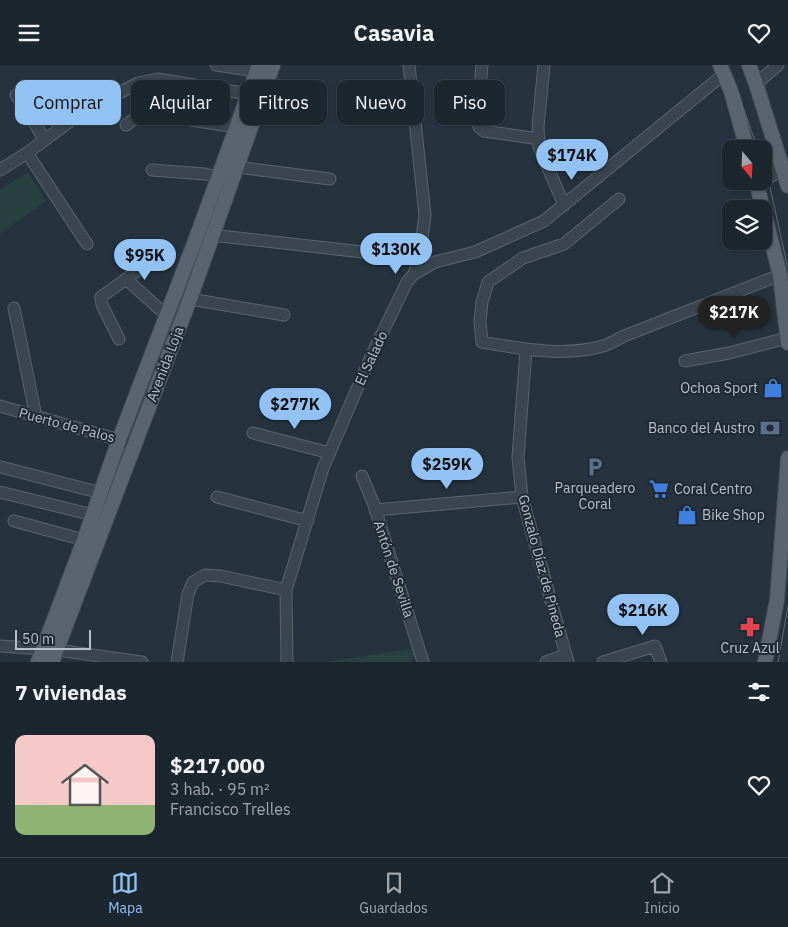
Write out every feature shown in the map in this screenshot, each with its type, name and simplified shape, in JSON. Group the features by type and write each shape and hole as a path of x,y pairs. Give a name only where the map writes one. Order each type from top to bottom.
{"main road":[{"name":"Avenida Loja","path":"48,656 134,444 190,299 272,65"},
{"path":"749,65 786,166 788,186"},
{"name":"Avenida Loja","path":"253,80 257,68"},
{"path":"723,72 735,102 745,140"},
{"name":"Avenida Loja","path":"48,656 100,493 240,116"},
{"path":"772,244 780,275 788,343"},
{"path":"766,662 777,600 788,458"}],"street":[{"path":"216,65 257,68"},
{"name":"El Salado","path":"287,662 286,589 323,468 372,354 407,283 414,274 421,249 425,208 410,65"},
{"path":"482,65 477,121 479,127 484,131 539,139"},
{"path":"544,65 538,127 539,147 564,205"},
{"path":"756,83 778,65"},
{"path":"414,274 435,263 475,252 544,221 723,72"},
{"path":"0,170 27,153 80,114 138,83 158,79 240,94"},
{"path":"126,125 134,119 152,115 236,127"},
{"path":"35,125 45,140"},
{"path":"27,153 87,244"},
{"path":"772,175 786,166"},
{"path":"237,167 330,179"},
{"path":"152,170 205,174 218,177"},
{"path":"619,199 564,244 523,258 488,282 482,302 480,322 482,342 526,350 577,351 604,346 624,336 780,275"},
{"path":"211,235 407,257"},
{"path":"119,339 102,305 101,297 149,262"},
{"path":"126,279 166,315"},
{"path":"190,299 284,315"},
{"path":"14,308 36,417"},
{"path":"685,361 730,353 788,338"},
{"name":"Gonzalo Díaz de Pineda","path":"526,350 518,457 522,497 567,659"},
{"name":"Puerto de Palos","path":"0,406 134,444"},
{"path":"254,433 330,453"},
{"path":"1,467 100,493"},
{"name":"Antón de Sevilla","path":"362,476 375,510 423,662"},
{"path":"0,492 93,515"},
{"path":"217,497 308,521"},
{"path":"375,510 522,497"},
{"path":"14,521 84,540"},
{"path":"177,662 188,594 193,582 206,575 221,576 286,589"},
{"path":"0,646 48,656 142,662"},
{"path":"603,662 656,646 661,662"},
{"path":"546,662 567,659"}],"green space":[{"path":"28,172 46,201 0,234 0,190"},
{"path":"416,648 418,656 412,658 413,662 326,662"}],"tram line":[{"path":"725,65 737,91 755,140"},
{"path":"771,190 788,269"},
{"path":"778,662 788,606"}],"place":[{"name":"Ochoa Sport","path":"773,388"},
{"name":"Banco del Austro","path":"770,428"},
{"name":"Parqueadero Coral","path":"595,467"},
{"name":"Coral Centro","path":"659,489"},
{"name":"Bike Shop","path":"687,515"},
{"name":"Cruz Azul","path":"750,627"}]}
